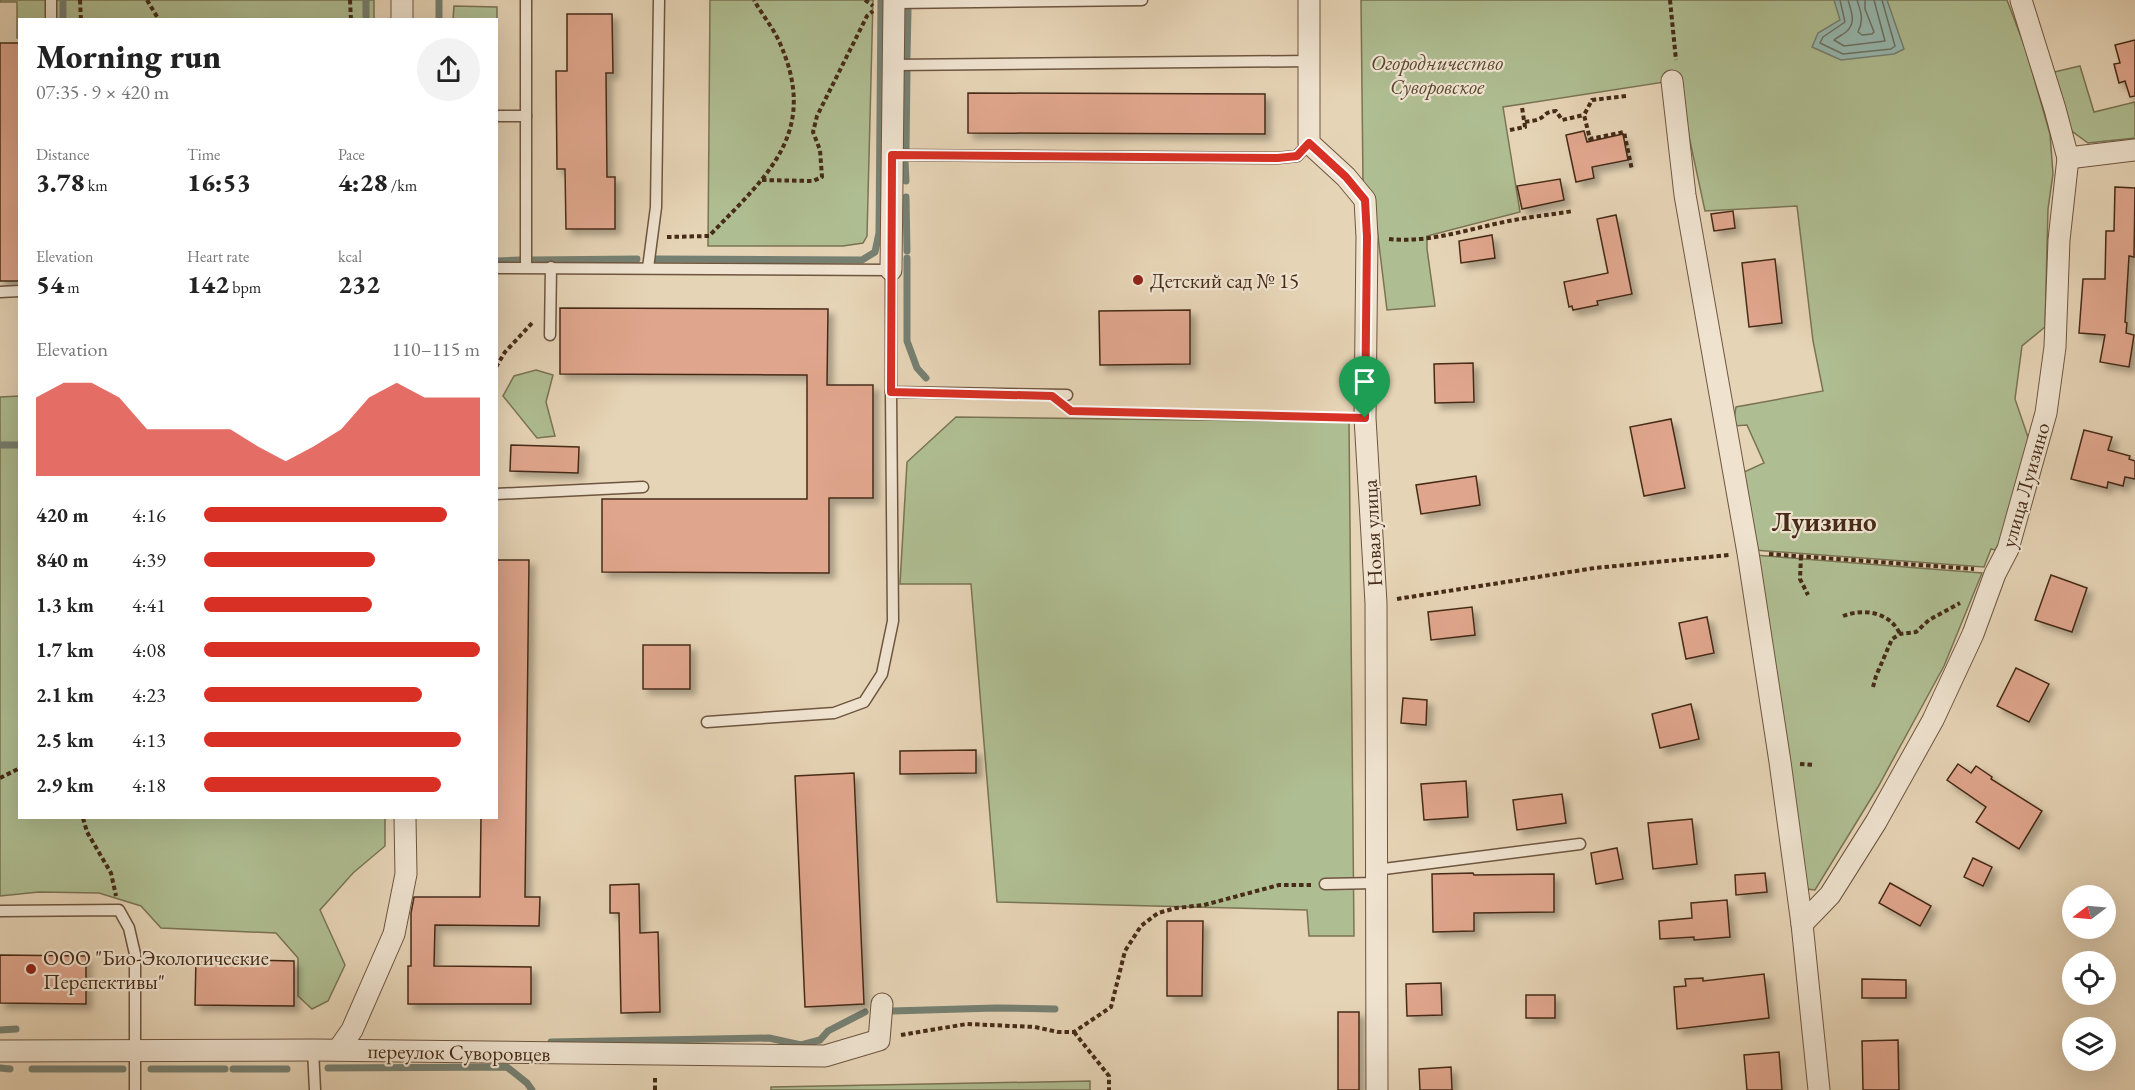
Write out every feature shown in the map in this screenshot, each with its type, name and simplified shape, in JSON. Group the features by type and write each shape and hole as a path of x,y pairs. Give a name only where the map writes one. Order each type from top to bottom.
{"street":[{"path":"402,0 402,18"},
{"path":"1309,0 1309,143"},
{"name":"улица Луизино","path":"1802,924 1830,895 1876,822 1933,720 1973,634 1995,574 2008,549 2046,413 2055,346 2059,240 2068,158 2021,0"},
{"path":"888,4 894,65 891,270"},
{"path":"1672,81 1685,195 1748,553 1802,924 1819,1090"},
{"name":"Новая улица","path":"1309,143 1346,177 1365,200 1367,237 1365,418 1376,603 1377,1090"},
{"path":"2068,158 2135,150"},
{"path":"338,1050 352,1030 394,934 406,874 405,819"},
{"path":"879,1040 882,1004"},
{"name":"переулок Суворовцев","path":"0,1051 338,1050 825,1056 879,1040"}],"lane":[{"path":"51,0 51,18"},
{"path":"526,0 526,267"},
{"path":"648,268 656,207 659,0"},
{"path":"888,4 1142,0"},
{"path":"894,65 1309,61"},
{"path":"498,116 526,116"},
{"path":"892,155 1278,158 1297,156 1309,143"},
{"path":"498,267 891,270 893,621 882,674 864,702 834,712 707,722"},
{"path":"550,267 550,335"},
{"path":"0,292 18,291"},
{"path":"891,392 1066,395"},
{"path":"498,494 643,487"},
{"path":"1325,884 1580,844"},
{"path":"0,911 118,910 129,928 135,954 135,1090"},
{"path":"314,1050 315,1090"}],"path":[{"path":"80,0 81,18"},
{"path":"147,0 158,18"},
{"path":"350,0 350,18"},
{"path":"652,236 710,236 770,170 784,143 794,119 794,96 778,39 753,0"},
{"path":"1670,0 1676,59 1672,81"},
{"path":"762,180 807,182 822,177 820,150 813,132 817,116 867,16 888,4"},
{"path":"1626,96 1592,100 1584,116 1590,139 1624,132 1632,170"},
{"path":"1510,129 1525,127 1522,107"},
{"path":"1525,122 1539,119 1546,112 1556,111 1562,120 1584,116"},
{"path":"1367,237 1402,240 1450,236 1504,222 1573,211"},
{"path":"498,364 505,352 535,319"},
{"path":"1052,396 1071,411 1365,418"},
{"path":"1376,603 1595,568 1748,553 1983,570"},
{"path":"1801,556 1800,579 1808,595"},
{"path":"1873,687 1888,645 1900,634 1916,632 1935,616 1956,607 1965,599"},
{"path":"1843,616 1860,611 1875,613 1892,623 1900,634"},
{"path":"0,778 18,769"},
{"path":"83,819 87,832 111,873 118,910"},
{"path":"879,1040 967,1024 1035,1027 1058,1032 1074,1032 1111,1007 1125,951 1141,926 1158,913 1258,893 1279,885 1325,884"},
{"path":"1074,1032 1109,1076 1109,1090"}],"green space":[{"path":"0,0 48,0 48,18 18,18 17,38 17,2 0,2"},
{"path":"56,0 374,0 374,18 56,18"},
{"path":"710,0 873,0 867,236 863,243 843,246 708,246"},
{"name":"Огородничество Суворовское","path":"1361,0 2007,0 2026,50 2050,134 2053,174 2048,209 2045,327 2022,346 2015,399 2029,440 2001,539 1995,550 1991,549 1984,567 1754,550 1742,473 1764,463 1747,425 1733,426 1736,407 1823,391 1813,341 1797,206 1705,211 1677,80 1503,107 1520,212 1427,236 1435,306 1387,310 1374,204 1363,183"},
{"path":"454,6 497,7 497,18 453,18"},
{"path":"2080,66 2094,112 2135,102 2135,138 2088,143 2069,129 2054,72"},
{"path":"536,370 553,375 546,402 555,436 537,438 503,396 514,376"},
{"path":"18,396 18,819 385,819 385,846 353,873 320,910 345,965 328,1001 312,1009 298,996 298,958 276,933 161,928 141,906 99,893 39,892 0,896 0,397"},
{"path":"956,417 1349,422 1354,936 1309,936 1307,910 997,902 971,584 900,584 907,462"},
{"path":"1754,555 1982,573 1944,666 1878,787 1815,890 1807,889"},
{"path":"1090,1081 1090,1090 771,1090 771,1087"}],"water":[{"path":"1834,0 1887,0 1904,49 1894,54 1841,60 1812,47 1818,33 1840,20"}],"building":[{"path":"567,14 612,14 613,73 606,73 607,177 615,177 615,229 566,229 565,169 557,169 556,71 567,71"},
{"path":"2135,40 2135,96 2130,97 2125,81 2119,83 2114,64 2120,63 2115,45"},
{"path":"0,43 18,43 18,281 0,281"},
{"path":"968,93 1265,94 1265,134 968,133"},
{"path":"1584,131 1587,142 1623,134 1628,160 1592,167 1594,178 1576,182 1566,135"},
{"path":"1560,179 1564,200 1522,209 1517,186"},
{"path":"2115,187 2135,188 2134,257 2129,256 2125,322 2127,323 2126,333 2134,335 2129,367 2100,362 2105,335 2079,333 2083,279 2105,279 2106,231 2114,231"},
{"path":"1733,211 1735,228 1714,231 1711,214"},
{"path":"1616,215 1632,294 1597,301 1598,305 1573,310 1572,306 1569,307 1564,282 1608,273 1597,219"},
{"path":"1492,235 1495,258 1461,263 1459,241"},
{"path":"1775,259 1782,323 1749,327 1742,263"},
{"path":"560,308 828,309 827,385 873,385 873,498 829,498 829,573 602,572 602,499 807,499 807,375 560,374"},
{"path":"1190,310 1190,364 1100,365 1099,311"},
{"path":"1473,363 1474,402 1435,403 1434,364"},
{"path":"1671,419 1685,488 1644,496 1630,427"},
{"path":"2084,430 2112,437 2108,450 2130,456 2129,459 2135,461 2135,479 2125,477 2123,486 2108,482 2107,488 2071,479"},
{"path":"511,445 579,447 578,473 510,471"},
{"path":"1476,476 1480,505 1421,514 1416,485"},
{"path":"498,560 529,560 525,897 540,897 539,926 435,925 434,966 531,967 531,1004 408,1004 408,966 411,966 411,913 414,897 480,897 481,819 498,819"},
{"path":"2051,575 2087,588 2072,632 2035,620"},
{"path":"1472,607 1475,635 1431,640 1428,612"},
{"path":"1707,617 1714,653 1686,659 1679,623"},
{"path":"643,645 690,645 690,689 643,689"},
{"path":"2016,668 2049,684 2029,722 1997,706"},
{"path":"1403,698 1427,700 1426,725 1401,723"},
{"path":"1691,704 1699,739 1660,748 1652,714"},
{"path":"976,750 976,773 900,774 900,751"},
{"path":"1958,764 1971,773 1976,766 1992,777 1991,779 2042,811 2019,849 1976,822 1986,807 1947,780"},
{"path":"854,773 864,1004 805,1007 795,776"},
{"path":"1466,781 1468,817 1424,820 1421,784"},
{"path":"1562,794 1566,823 1517,830 1513,800"},
{"path":"1692,819 1697,864 1653,869 1648,823"},
{"path":"1617,848 1623,879 1596,884 1591,853"},
{"path":"1973,858 1992,867 1983,886 1964,877"},
{"path":"1473,873 1474,875 1554,874 1554,912 1474,913 1474,931 1433,932 1432,874"},
{"path":"1765,873 1767,892 1736,895 1735,875"},
{"path":"1890,883 1931,906 1920,926 1879,903"},
{"path":"639,884 640,933 658,932 660,1012 621,1013 619,913 610,913 610,885"},
{"path":"1727,900 1730,937 1694,940 1694,937 1660,939 1659,921 1692,918 1691,903"},
{"path":"1167,921 1203,921 1202,996 1167,996"},
{"path":"0,955 86,956 86,1004 0,1003"},
{"path":"196,959 294,961 294,1006 195,1005"},
{"path":"1764,974 1769,1018 1677,1029 1674,987 1686,986 1685,979 1703,978 1703,981"},
{"path":"1862,979 1906,980 1906,998 1862,998"},
{"path":"1441,983 1442,1015 1407,1016 1406,984"},
{"path":"1526,995 1555,995 1555,1018 1526,1018"},
{"path":"1338,1012 1359,1012 1359,1090 1338,1090"},
{"path":"1898,1040 1899,1090 1863,1090 1862,1041"},
{"path":"1779,1052 1782,1090 1747,1090 1744,1055"},
{"path":"1451,1067 1452,1090 1420,1090 1419,1069"}],"waterway":[{"path":"63,0 63,18"},
{"path":"366,0 366,18"},
{"path":"439,0 439,18"},
{"path":"657,259 862,260 875,252 879,233 881,0"},
{"path":"907,57 908,10"},
{"path":"906,149 907,72"},
{"path":"905,162 906,181"},
{"path":"906,197 907,251"},
{"path":"907,258 907,341 917,368 926,378"},
{"path":"532,260 637,259"},
{"path":"498,261 520,260"},
{"path":"0,445 18,445"},
{"path":"892,1011 1055,1009"},
{"path":"551,1042 769,1038 801,1045 820,1040 828,1031 865,1012"},
{"path":"0,1030 16,1029"},
{"path":"328,1068 507,1067 532,1090"},
{"path":"0,1068 10,1069"},
{"path":"32,1069 123,1069"},
{"path":"151,1069 225,1069"},
{"path":"233,1069 287,1069"}],"place":[{"name":"Детский сад № 15","path":"1138,280"},
{"name":"ООО \"Био-Экологические Перспективы\"","path":"31,969"}],"district":[{"name":"Луизино","path":"1824,521"}],"route":[{"path":"1309,143 1346,177 1365,200 1367,237 1365,418 1071,411 1052,396 891,392 892,155 1278,158 1297,156 1309,143"}]}
